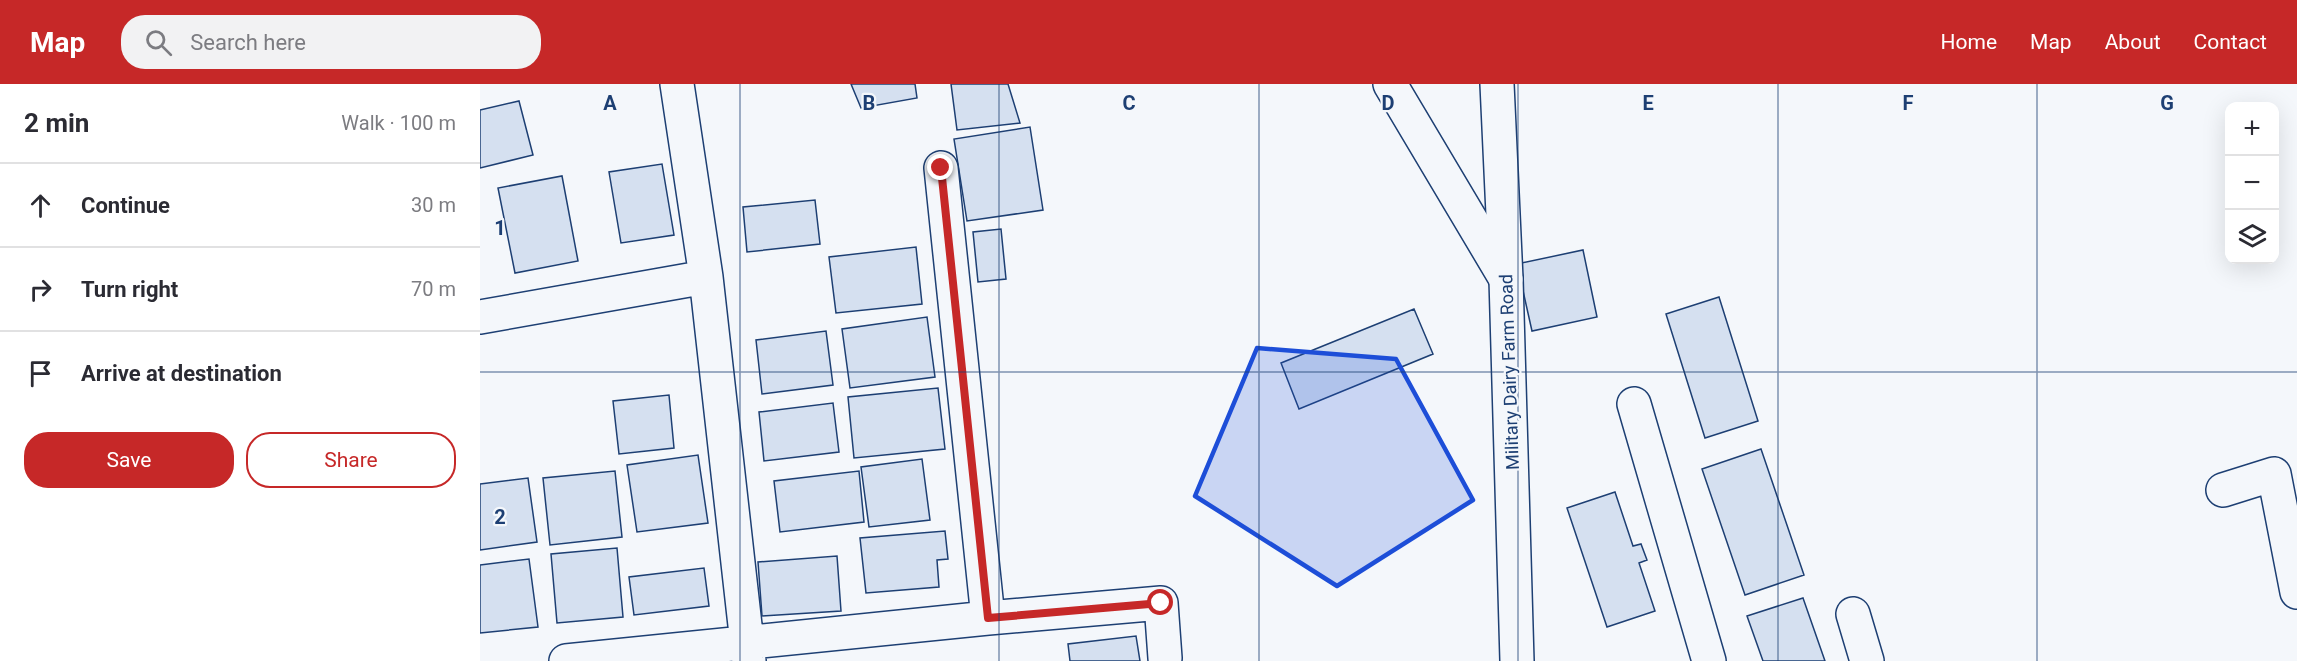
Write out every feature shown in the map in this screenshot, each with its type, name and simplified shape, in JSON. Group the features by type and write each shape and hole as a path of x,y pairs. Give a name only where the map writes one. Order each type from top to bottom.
{"street":[{"path":"677,84 706,277 749,652"},
{"path":"1390,84 1506,279"},
{"name":"Military Dairy Farm Road","path":"1497,84 1506,279 1517,661"},
{"path":"941,168 988,618"},
{"path":"480,317 706,277"},
{"path":"1634,404 1709,661"},
{"path":"2223,490 2274,474 2297,592"},
{"path":"566,661 749,652 988,618 1161,603 1165,658"},
{"path":"1853,614 1867,661"}],"highlighted area":[{"path":"1257,348 1396,359 1473,500 1337,586 1195,496"}],"building":[{"path":"851,84 915,84 917,98 861,108"},
{"path":"951,84 1008,84 1020,123 957,130"},
{"path":"519,101 533,155 480,168 480,110"},
{"path":"1030,127 1043,210 967,221 954,139"},
{"path":"662,164 674,235 621,243 609,172"},
{"path":"562,176 578,261 515,273 498,188"},
{"path":"815,200 820,244 747,252 743,207"},
{"path":"1001,229 1006,279 978,282 973,232"},
{"path":"916,247 922,304 836,313 829,257"},
{"path":"1583,250 1597,317 1532,331 1517,264"},
{"path":"1719,297 1758,421 1705,438 1666,314"},
{"path":"1414,309 1433,354 1299,409 1281,363"},
{"path":"927,317 935,377 850,388 842,329"},
{"path":"826,331 833,385 762,394 756,340"},
{"path":"938,388 945,449 854,458 848,397"},
{"path":"669,395 674,448 619,454 613,401"},
{"path":"833,403 839,452 764,461 759,412"},
{"path":"1761,449 1804,575 1745,595 1702,469"},
{"path":"698,455 708,523 637,532 627,465"},
{"path":"922,459 930,520 869,527 861,467"},
{"path":"615,471 622,537 550,545 543,478"},
{"path":"859,471 864,522 780,532 774,481"},
{"path":"528,478 537,542 480,550 480,484"},
{"path":"1615,492 1633,546 1641,544 1647,560 1639,563 1655,611 1607,627 1567,508"},
{"path":"945,531 948,559 937,560 939,587 866,593 860,538"},
{"path":"617,548 623,617 557,623 551,554"},
{"path":"837,556 841,611 762,616 758,562"},
{"path":"529,559 538,627 480,633 480,565"},
{"path":"704,568 709,606 634,615 629,577"},
{"path":"1803,598 1825,661 1763,661 1747,616"},
{"path":"1136,636 1140,661 1070,661 1068,644"}],"route":[{"path":"941,168 988,618 1161,603"}]}
